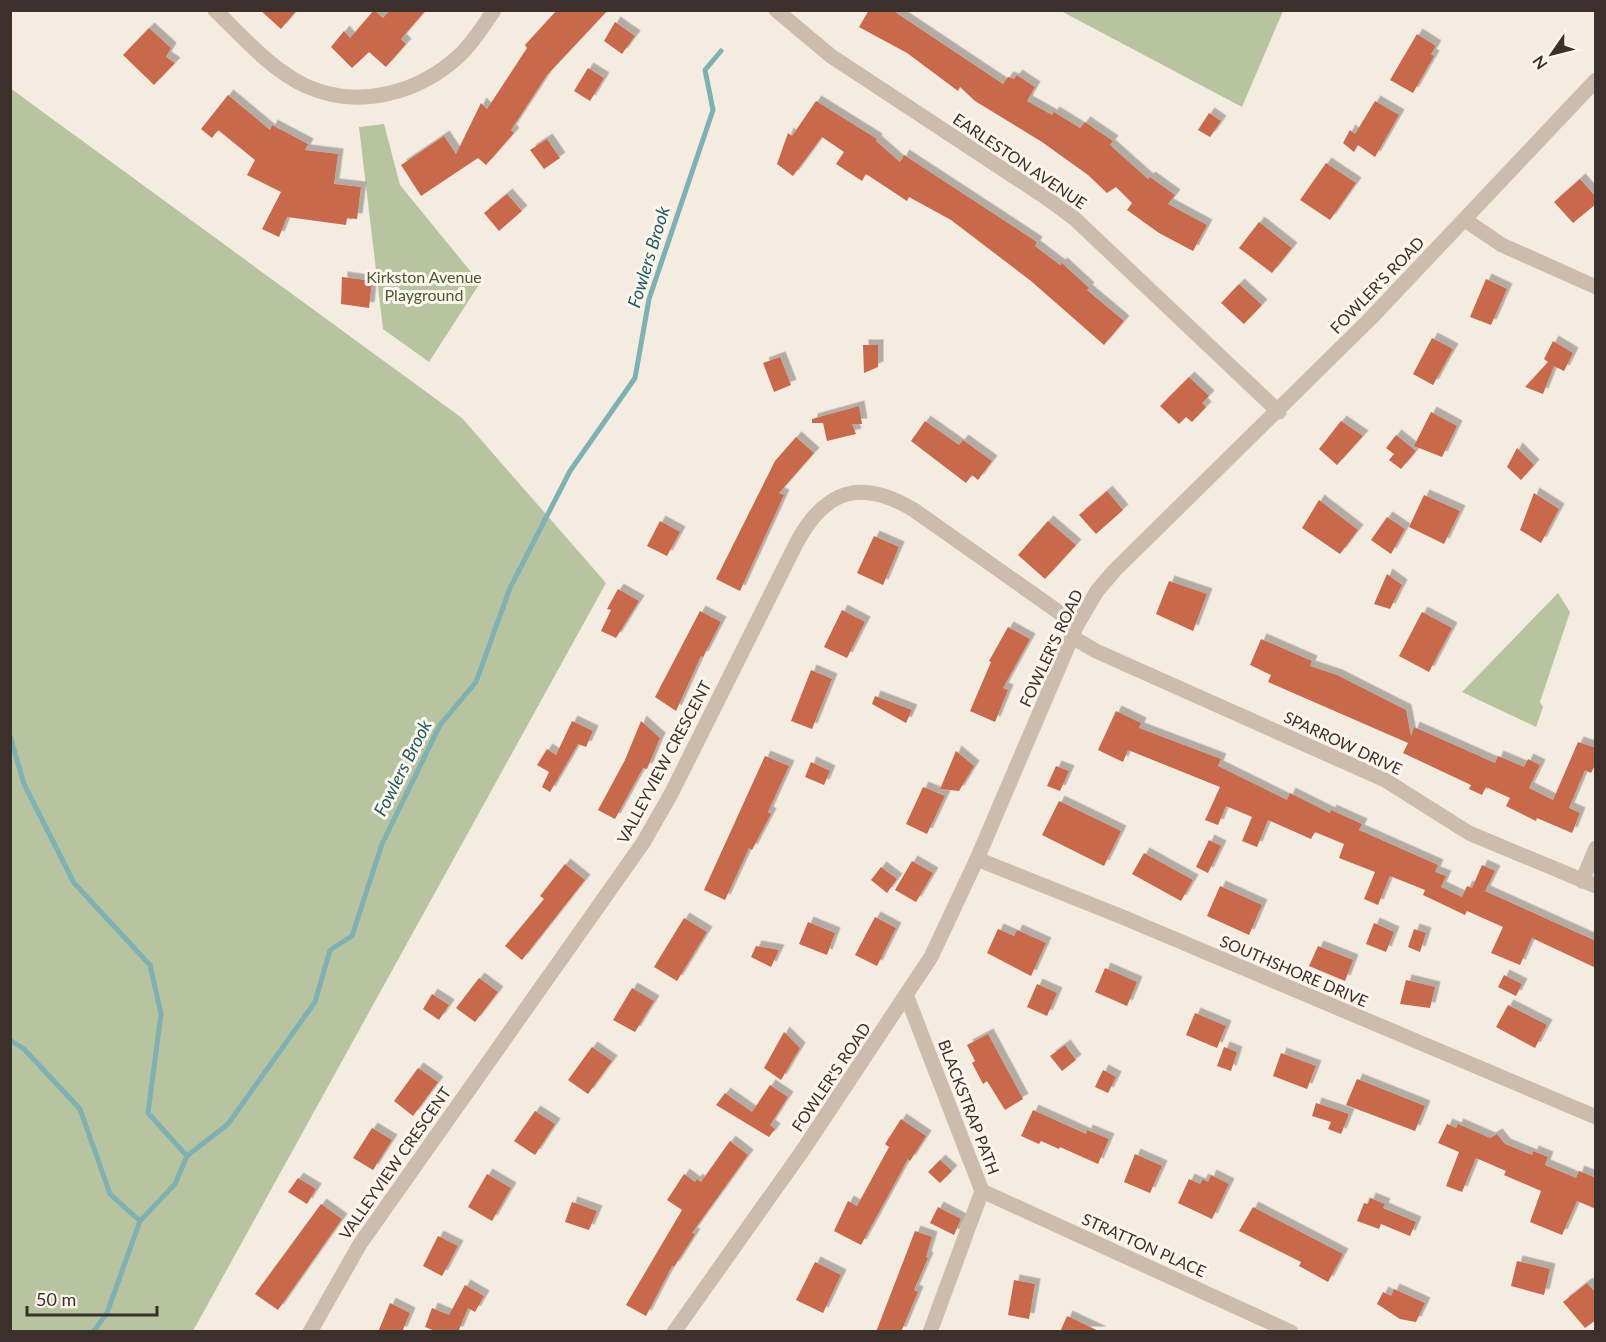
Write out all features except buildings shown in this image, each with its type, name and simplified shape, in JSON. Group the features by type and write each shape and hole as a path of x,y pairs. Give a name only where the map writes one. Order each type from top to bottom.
{"street":[{"path":"215,10 280,69 305,86 331,94 359,98 396,92 439,73 462,53 495,10"},
{"name":"EARLESTON AVENUE","path":"776,10 831,56 1045,196 1075,219 1279,412"},
{"name":"FOWLER'S ROAD","path":"674,1332 803,1150 907,997 931,957 977,859 1075,631 1105,580 1279,412 1465,220 1596,80"},
{"path":"1465,220 1502,246 1596,287"},
{"name":"VALLEYVIEW CRESCENT","path":"310,1332 360,1244 643,843 671,794 806,525 824,506 842,495 854,492 866,491 891,497 914,510 1075,631"},
{"name":"SPARROW DRIVE","path":"1075,631 1096,651 1385,780 1469,833 1589,884"},
{"path":"1589,884 1596,848"},
{"name":"SOUTHSHORE DRIVE","path":"977,859 1120,916 1596,1118"},
{"name":"BLACKSTRAP PATH","path":"907,997 982,1191 930,1332"},
{"name":"STRATTON PLACE","path":"982,1191 1291,1332"}],"green space":[{"path":"1061,11 1283,11 1242,107"},
{"path":"10,88 462,418 606,583 193,1331 11,1331"},
{"name":"Kirkston Avenue Playground","path":"384,124 400,185 480,283 429,362 383,329 359,127"},
{"path":"1558,593 1570,612 1540,702 1543,707 1536,727 1462,692"}],"waterway":[{"name":"Fowlers Brook","path":"93,1332 107,1313 140,1221 175,1184 187,1156 228,1124 315,1002 330,950 352,936 382,844 440,725 476,682 510,588 570,471 635,378 649,299 713,110 705,70 721,51"},
{"path":"10,736 24,784 74,883 150,965 161,1014 148,1113 187,1156"},
{"path":"10,1040 24,1049 80,1109 110,1194 140,1221"}]}
